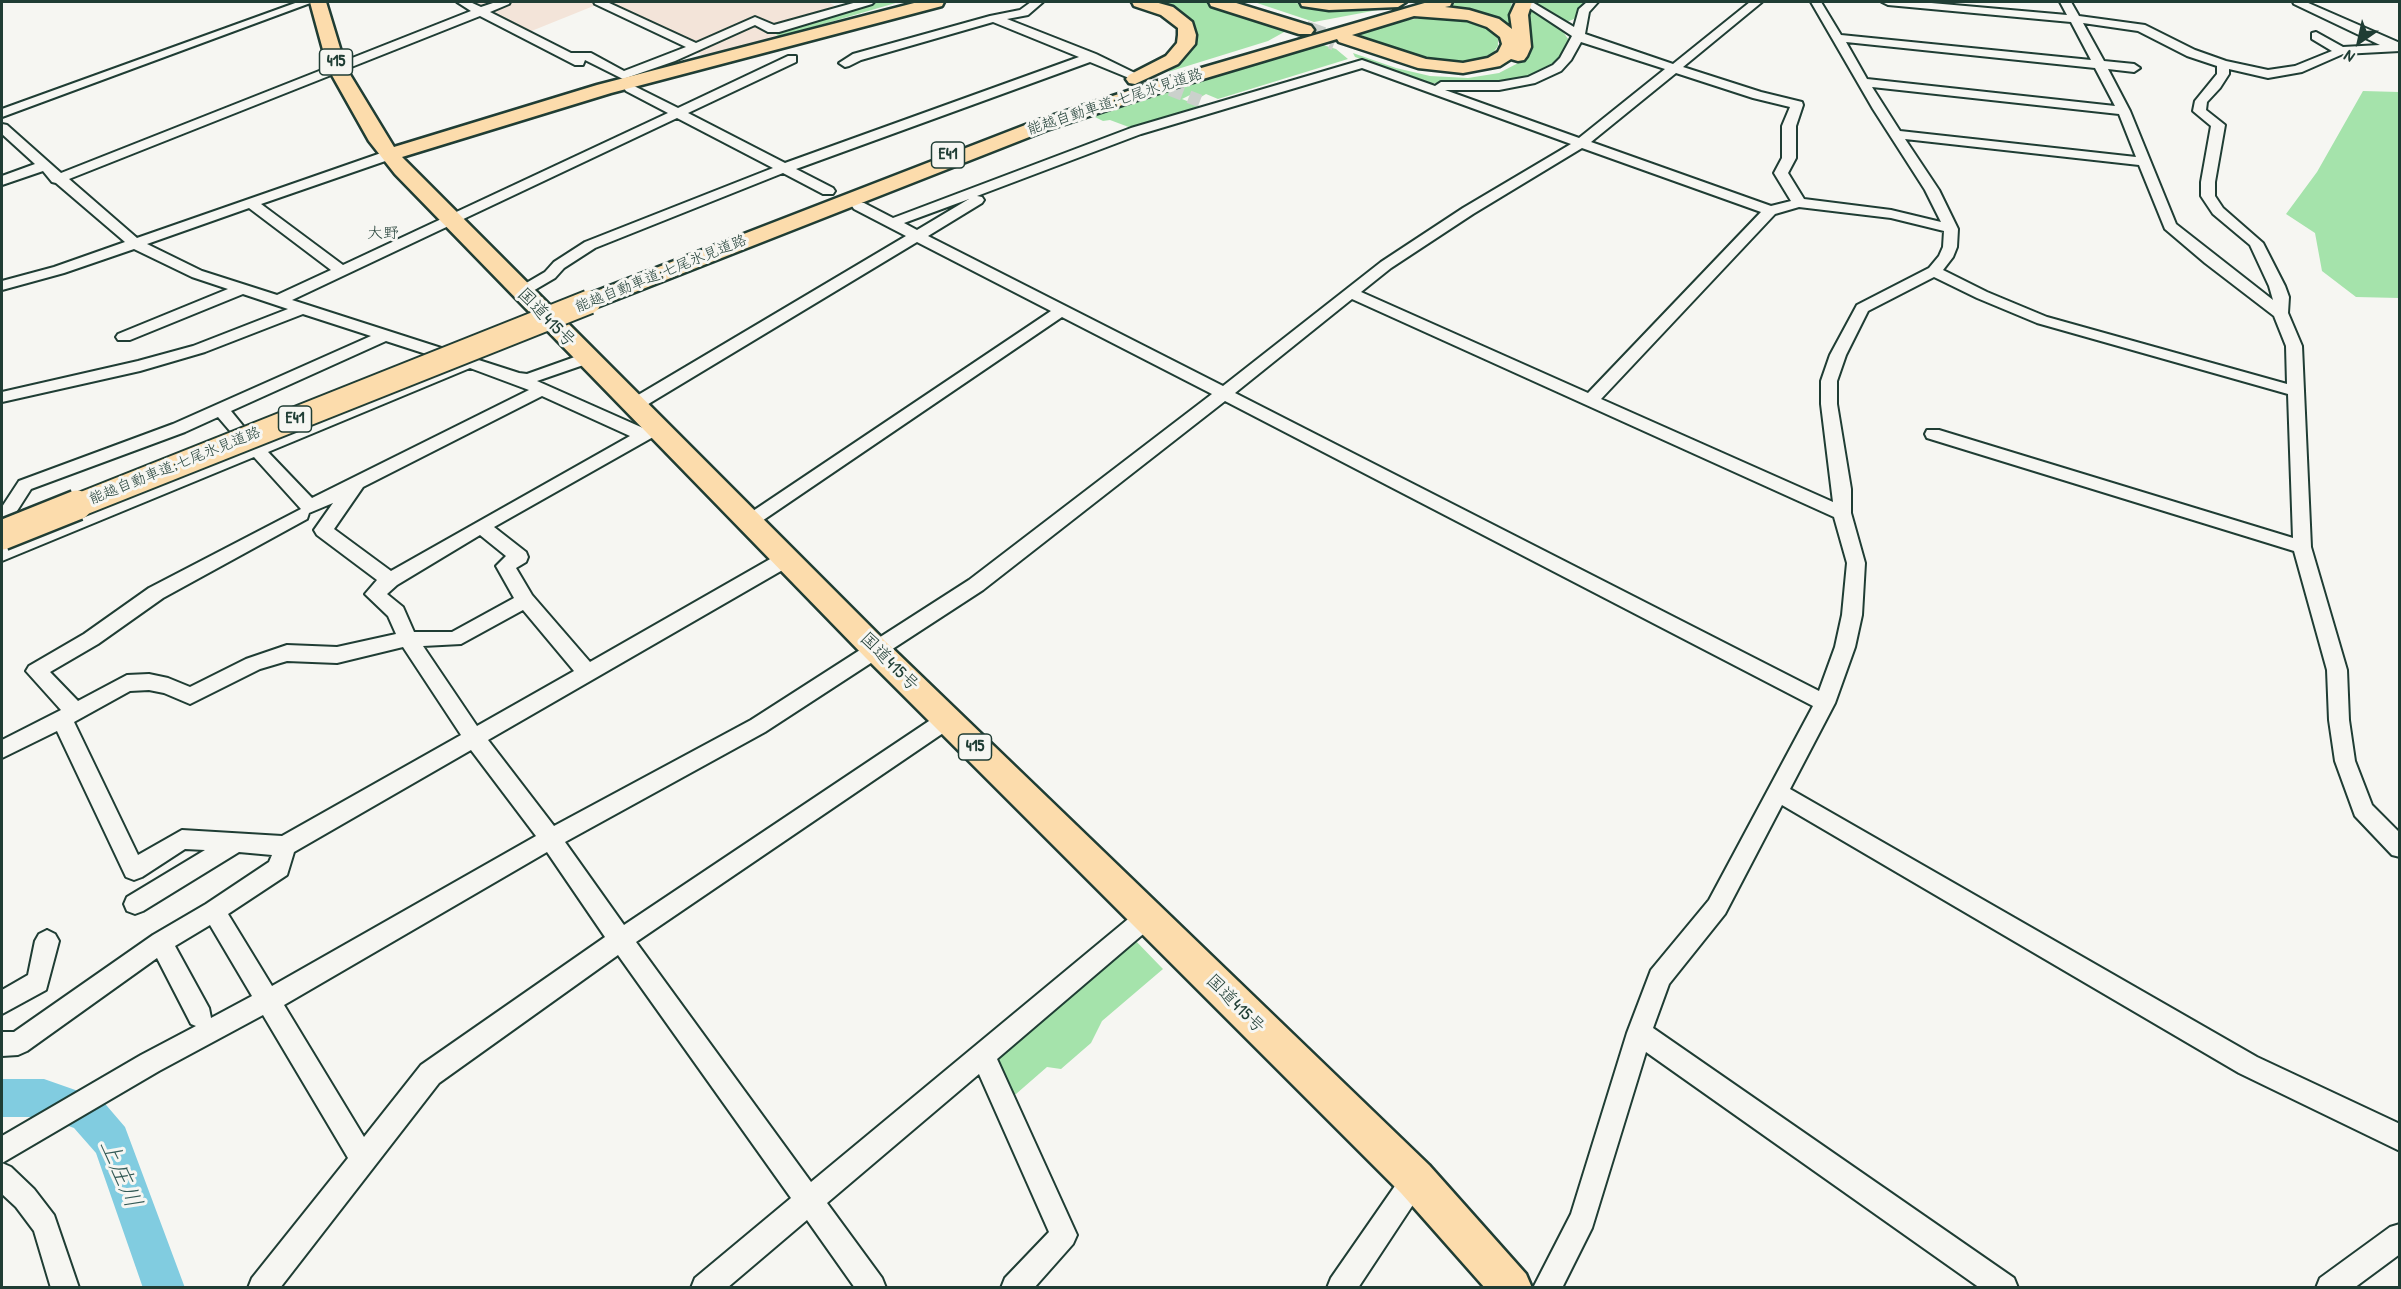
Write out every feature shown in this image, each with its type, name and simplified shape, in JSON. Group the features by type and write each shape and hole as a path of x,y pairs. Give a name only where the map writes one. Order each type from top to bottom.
{"highway":[{"name":"国道415号","path":"318,2 338,68 365,119 389,155 450,220 634,405 649,431 750,521 876,650 1415,1179 1512,1287"},
{"path":"389,155 532,110 918,2"},
{"path":"804,35 936,2"},
{"path":"989,138 1148,74 1172,60 1186,44 1186,26 1167,11 1140,2"},
{"path":"1217,2 1407,60 1440,67 1463,68 1494,62 1505,55 1511,44 1508,35 1493,23 1469,15 1425,12 1387,18"},
{"path":"1238,2 1389,61 1430,72 1472,75 1491,72 1507,65 1520,54 1522,47 1519,15 1528,3"},
{"path":"1308,2 1329,5 1404,2"},
{"name":"E41","path":"1324,34 1423,2"},
{"name":"E41","path":"1324,34 1444,2"},
{"name":"能越自動車道;七尾氷見道路","path":"2,535 989,138 1102,98 1324,34"},
{"name":"能越自動車道;七尾氷見道路","path":"2,528 1040,126 1324,34"}],"street":[{"path":"2,113 281,5 307,2"},
{"path":"462,2 828,190"},
{"path":"57,179 505,2"},
{"path":"600,2 696,47"},
{"path":"568,57 587,56 623,75 755,21 772,29 779,28 868,2"},
{"path":"845,63 857,57 994,18 1024,13 1037,2"},
{"path":"1432,88 1499,86 1546,75 1565,60 1579,35 1583,11 1593,2"},
{"path":"2,1149 150,1063 267,1001 551,839 758,726 976,585 1224,394 1386,265 1468,211 1581,143 1757,2"},
{"path":"1546,1287 1583,1219 1639,1033 1659,978 1717,907 1825,704 1845,647 1852,615 1856,563 1842,513 1842,489 1829,404 1829,381 1838,355 1862,308 1875,298 1934,271 1946,257 1950,247 1951,229 1932,190 1895,134 1816,2"},
{"path":"1888,2 2107,22 2141,28 2191,53 2223,64 2268,74 2298,69 2341,51 2396,46"},
{"path":"2066,2 2124,111 2170,226 2210,260 2280,313 2285,321 2294,346 2302,547 2337,670 2339,720 2345,761 2363,810 2400,848"},
{"path":"2298,2 2396,46"},
{"path":"1528,3 1585,39 1757,95 1797,105 1789,126 1789,158 1781,173 1799,203"},
{"path":"994,18 1133,75"},
{"path":"2316,36 2341,51"},
{"path":"1837,38 2134,68"},
{"path":"521,292 550,275 559,265 590,244 786,169 1092,57"},
{"path":"277,301 792,59"},
{"path":"892,223 1136,131 1362,64 1770,211"},
{"path":"2223,64 2223,74 2214,88 2201,101 2199,111 2218,125 2208,182 2208,196 2218,211 2256,243 2279,291 2280,313"},
{"path":"1863,82 2124,111"},
{"path":"1200,102 1215,106"},
{"path":"2,128 57,179 135,244 197,274 517,378 542,390 649,431"},
{"path":"1895,134 2144,162"},
{"path":"2,285 59,270 389,155"},
{"path":"2,181 43,166"},
{"path":"634,405 918,236 994,189 1001,182"},
{"path":"1590,400 1770,211 1799,203 1890,214 1951,229"},
{"path":"252,204 342,271"},
{"path":"859,206 1825,704"},
{"path":"1934,271 1982,295 2042,320 2295,391"},
{"path":"202,294 225,284"},
{"path":"124,337 241,289"},
{"path":"1350,293 1718,460 1842,513"},
{"path":"2,397 140,366 199,349 301,309"},
{"path":"750,521 1061,311"},
{"path":"2,521 25,485 179,428 383,336"},
{"path":"517,378 527,379 586,358"},
{"path":"2,554 252,446 468,363"},
{"path":"542,390 357,483 156,593 91,639 36,671 69,715 134,870 182,839 285,846 786,559"},
{"path":"221,410 236,427"},
{"path":"649,431 481,526 390,580 374,594 396,612 408,639 475,739 551,839 810,1202 866,1285"},
{"path":"1933,434 2302,547"},
{"path":"252,446 323,530 390,580"},
{"path":"323,530 357,483"},
{"path":"481,526 519,557 505,567 525,600 587,672"},
{"path":"2,750 127,683 150,682 168,686 190,696 253,664 287,653 337,655 408,639 454,639 487,623 525,600"},
{"path":"262,1287 430,1074 622,939 948,719"},
{"path":"1779,793 2248,1065 2400,1138"},
{"path":"135,903 235,843"},
{"path":"2,1044 18,1043 161,942 214,911 279,868 285,846"},
{"path":"214,911 363,1159"},
{"path":"705,1287 810,1202 1147,917"},
{"path":"2,1003 38,982 47,941"},
{"path":"161,942 200,1016"},
{"path":"1639,1033 2004,1287"},
{"path":"983,1056 1064,1234 1016,1287"},
{"path":"2,1176 45,1224 65,1287"},
{"path":"1341,1287 1415,1179"},
{"path":"2330,1287 2400,1237"}],"shaded area":[{"path":"469,2 828,2 844,11 774,33 779,37 706,57 596,5 529,32"}],"green space":[{"path":"876,2 899,2 779,37 774,32"},
{"path":"1159,2 1209,3 1246,14 1286,31 1268,41 1168,72 1183,61 1192,49 1196,31 1179,11"},
{"path":"1254,2 1286,2 1357,10 1383,9 1314,22"},
{"path":"1460,2 1512,2 1510,13 1514,34 1491,17 1474,11 1439,7"},
{"path":"1534,2 1584,2 1574,19 1569,21 1561,20"},
{"path":"1528,7 1560,28 1569,40 1563,55 1556,63 1537,75 1492,83 1428,83 1355,57 1353,53 1396,68 1430,76 1468,78 1499,73 1522,61 1528,53"},
{"path":"1434,16 1466,19 1483,24 1498,38 1498,46 1493,53 1476,61 1434,62 1350,35 1396,22"},
{"path":"1320,44 1336,49 1348,59 1218,99 1206,94 1201,97 1192,94 1182,99 1202,107 1134,129 1110,120 1103,121 1091,115 1172,88"},
{"path":"2363,91 2399,92 2399,298 2356,297 2322,271 2315,233 2286,214 2317,172"},
{"path":"1131,936 1163,969 1102,1021 1091,1043 1061,1069 1047,1067 1016,1094 1005,1094 987,1057"}],"waterway":[{"name":"上庄川","path":"2,1098 44,1098 87,1113 111,1141 164,1288"}],"tunnel":[{"path":"1305,30 1335,41"},
{"path":"1133,75 1200,101"}],"district":[{"name":"大野","path":"383,234"}]}
